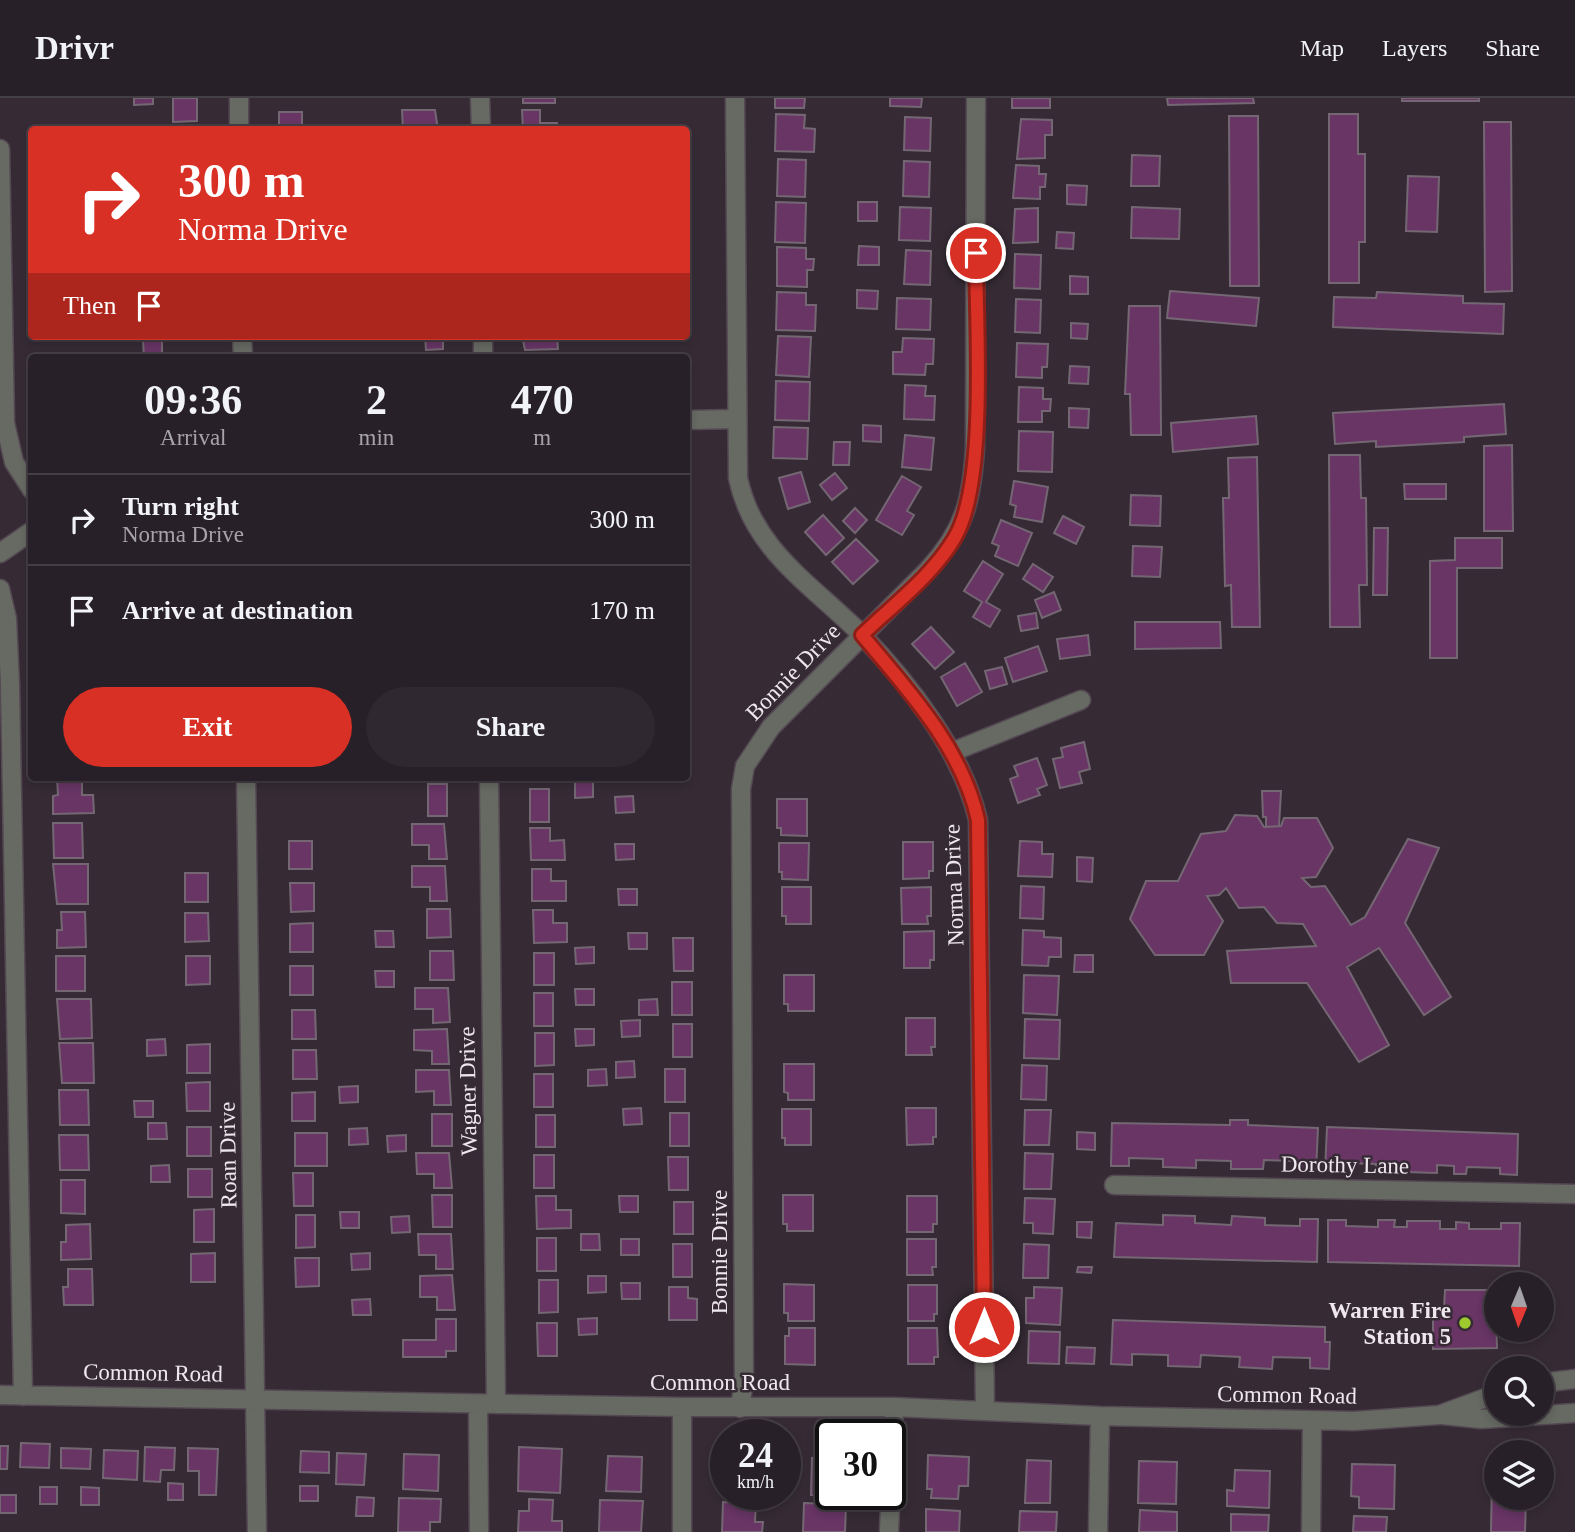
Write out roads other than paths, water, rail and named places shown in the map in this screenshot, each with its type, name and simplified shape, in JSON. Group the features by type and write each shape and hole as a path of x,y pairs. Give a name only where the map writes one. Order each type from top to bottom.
{"street":[{"path":"239,98 239,126"},
{"path":"480,98 481,126"},
{"name":"Bonnie Drive","path":"735,98 738,478 744,506 772,550 862,635 771,727 745,766 741,789 744,1380 740,1408"},
{"path":"862,635 944,554 963,523 968,504 975,434 976,98"},
{"path":"0,149 5,423 14,462 28,484"},
{"path":"690,420 737,419"},
{"path":"0,553 28,534"},
{"path":"0,589 6,619 10,684 23,1396"},
{"name":"Norma Drive","path":"862,635 913,696 952,752 974,803 981,839 985,1410"},
{"path":"952,752 1081,699"},
{"name":"Roan Drive","path":"246,781 257,1532"},
{"name":"Wagner Drive","path":"479,1532 487,1404 489,781"},
{"name":"Dorothy Lane","path":"1114,1185 1575,1194"},
{"path":"1554,1382 1575,1379"},
{"name":"Common Road","path":"0,1395 740,1408 894,1407 1312,1421 1388,1421 1439,1415 1482,1419 1575,1413"},
{"name":"Common Road","path":"1439,1415 1484,1398"},
{"path":"682,1407 682,1532"},
{"path":"889,1532 894,1407"},
{"path":"1098,1532 1100,1416"},
{"path":"1311,1532 1312,1421"}],"place":[{"name":"Warren Fire Station 5","path":"1465,1323"}]}
